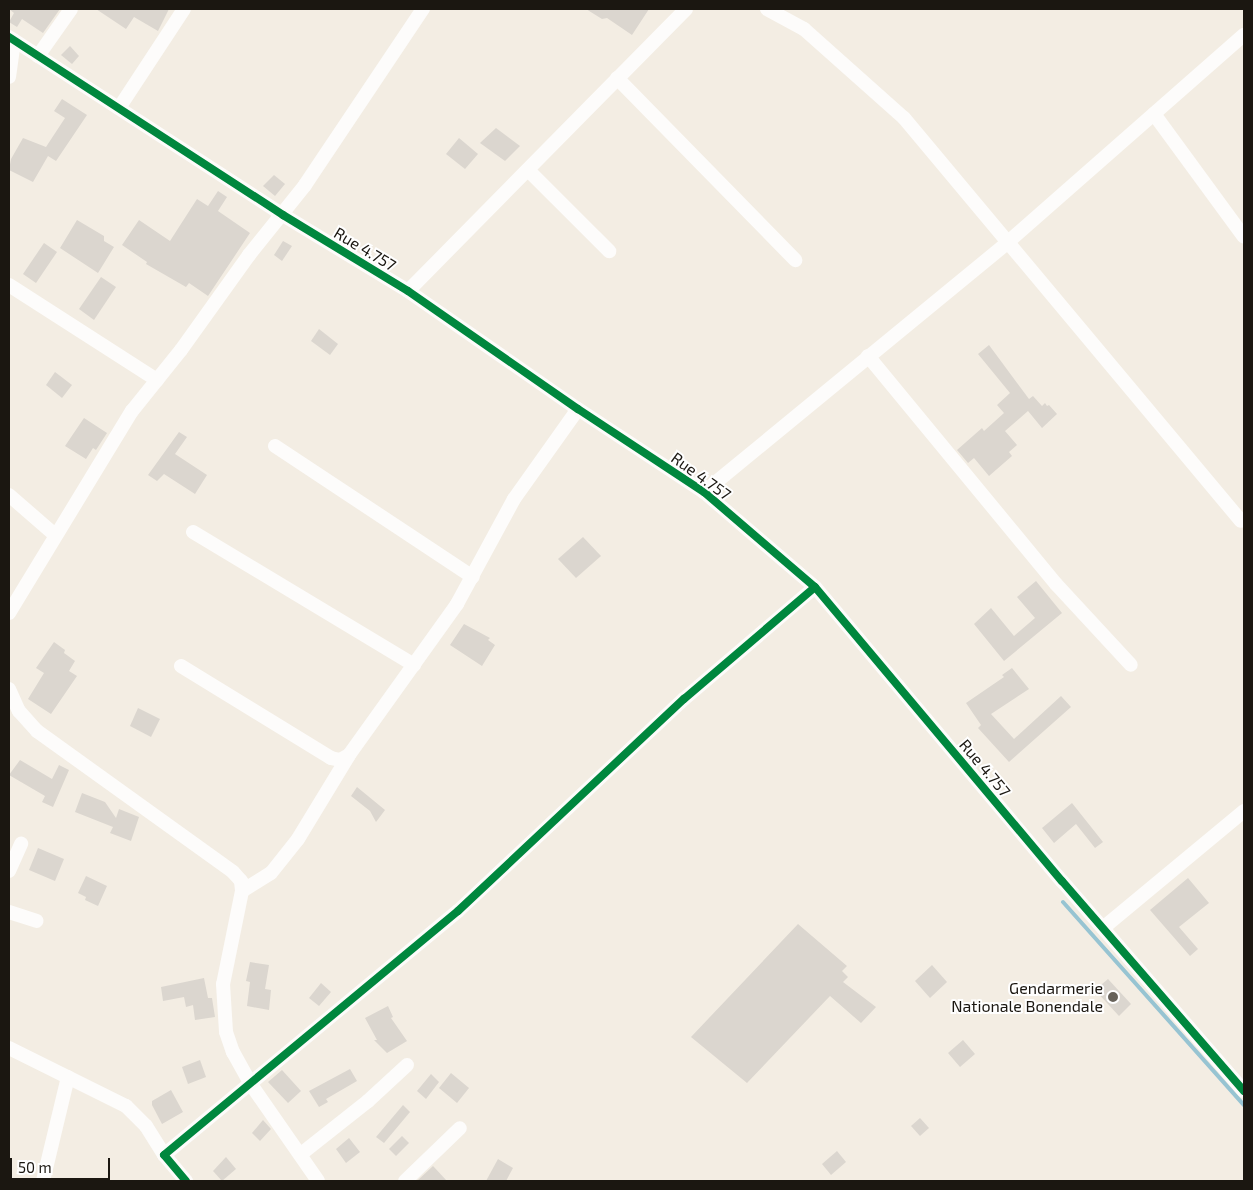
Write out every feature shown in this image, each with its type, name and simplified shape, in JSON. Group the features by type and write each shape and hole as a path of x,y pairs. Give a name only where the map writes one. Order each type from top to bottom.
{"street":[{"path":"38,56 71,9"},
{"path":"119,108 184,9"},
{"path":"9,613 132,411 182,350 248,255 282,215 423,9"},
{"path":"408,291 686,9"},
{"path":"767,9 804,29 904,118 1241,521"},
{"path":"704,492 1008,242 1244,35"},
{"path":"9,77 11,39"},
{"name":"Rue 4.757","path":"11,39 282,215 408,291 578,409 704,492 815,587 1103,928 1244,1091"},
{"path":"617,78 795,260"},
{"path":"1154,114 1244,237"},
{"path":"528,170 609,251"},
{"path":"9,285 157,380"},
{"path":"868,356 1056,584 1131,665"},
{"path":"242,891 271,873 298,839 349,755 458,604 514,499 578,409"},
{"path":"275,446 473,577"},
{"path":"9,495 55,535"},
{"path":"193,532 414,665"},
{"path":"164,1155 458,911 684,699 815,587"},
{"path":"181,666 331,758 340,760 349,755"},
{"path":"9,689 19,711 37,731 233,872 240,881 242,891 223,984 226,1032 233,1052 250,1083 318,1181"},
{"path":"1103,928 1244,811"},
{"path":"9,871 21,844"},
{"path":"9,912 37,921"},
{"path":"9,1048 126,1106 146,1126 164,1155 186,1181"},
{"path":"301,1154 368,1101 407,1065"},
{"path":"43,1181 68,1077"},
{"path":"405,1181 460,1128"}],"building":[{"path":"9,9 60,9 43,33 22,19 17,27 9,22 14,13"},
{"path":"96,9 169,9 158,31 134,17 126,29"},
{"path":"586,9 649,9 632,35 607,18 602,19"},
{"path":"70,46 79,56 72,64 61,55"},
{"path":"62,99 87,115 56,161 48,156 33,182 9,170 11,159 23,138 46,147 65,118 54,111"},
{"path":"496,128 520,146 505,161 480,143"},
{"path":"459,138 478,154 465,169 446,154"},
{"path":"274,175 285,184 275,196 263,186"},
{"path":"218,191 227,197 218,211 250,233 208,296 189,283 186,287 146,264 147,262 122,245 139,220 170,241 197,199 208,206"},
{"path":"77,220 104,236 104,241 114,247 98,273 60,248"},
{"path":"283,241 292,246 282,261 274,255"},
{"path":"44,243 57,252 36,283 23,274"},
{"path":"101,277 116,287 94,320 79,309"},
{"path":"319,329 338,344 330,355 311,341"},
{"path":"989,345 1029,399 1033,396 1042,406 1045,403 1047,406 1049,405 1057,414 1042,428 1028,411 1005,431 1017,445 1009,452 1012,456 989,476 974,458 968,463 957,450 982,428 984,431 1004,413 997,405 1010,393 978,354"},
{"path":"55,372 72,385 62,398 46,385"},
{"path":"84,418 107,433 96,450 93,448 86,459 65,446"},
{"path":"179,432 187,437 175,454 207,475 195,494 164,474 157,481 148,475"},
{"path":"583,537 601,556 576,578 558,559"},
{"path":"1036,581 1062,613 1004,661 974,624 991,608 1014,636 1035,618 1017,597"},
{"path":"464,624 490,638 488,640 495,645 482,666 450,645"},
{"path":"54,642 75,661 69,671 77,676 51,714 28,699 44,673 36,668"},
{"path":"1012,668 1029,689 991,714 1014,739 1061,696 1071,707 1009,762 978,728 981,725 966,703 1004,677 1002,675"},
{"path":"138,708 160,719 151,737 130,726"},
{"path":"20,760 52,779 59,765 69,770 53,807 42,802 45,796 9,775"},
{"path":"357,787 385,810 376,822 370,811 351,796"},
{"path":"82,793 105,802 116,818 119,809 139,817 131,841 110,833 113,827 75,812"},
{"path":"1072,803 1103,842 1095,848 1076,824 1054,843 1042,828"},
{"path":"38,848 64,859 55,881 29,870"},
{"path":"86,876 107,886 98,906 85,900 86,897 78,893"},
{"path":"1188,878 1209,903 1179,927 1198,949 1190,956 1150,910"},
{"path":"798,924 847,966 842,971 848,977 843,982 876,1007 861,1023 830,996 747,1083 691,1037"},
{"path":"250,962 269,965 265,989 271,990 269,1010 247,1006 250,982 246,981"},
{"path":"932,965 947,982 930,998 915,981"},
{"path":"204,978 208,998 212,998 215,1017 195,1020 193,1005 186,1007 184,997 163,1001 161,987"},
{"name":"Gendarmerie Nationale Bonendale","path":"1108,979 1131,1004 1119,1016 1095,990"},
{"path":"321,983 331,992 319,1006 309,998"},
{"path":"388,1006 393,1017 391,1018 407,1041 387,1053 374,1040 377,1040 365,1018"},
{"path":"963,1040 975,1054 960,1067 948,1053"},
{"path":"200,1060 206,1077 188,1084 182,1067"},
{"path":"350,1069 357,1081 326,1099 328,1102 319,1107 309,1091"},
{"path":"282,1070 301,1091 288,1103 268,1082"},
{"path":"451,1073 469,1088 457,1103 439,1088"},
{"path":"431,1074 439,1082 426,1099 417,1091"},
{"path":"171,1090 183,1112 162,1124 152,1105 152,1101"},
{"path":"403,1105 410,1112 384,1143 376,1137"},
{"path":"920,1118 929,1128 920,1136 911,1126"},
{"path":"263,1120 271,1129 260,1141 252,1133"},
{"path":"402,1136 409,1143 396,1156 389,1149"},
{"path":"349,1138 360,1152 346,1163 336,1149"},
{"path":"837,1151 846,1162 831,1175 822,1164"},
{"path":"226,1157 236,1169 222,1181 213,1171"},
{"path":"498,1159 513,1168 506,1181 486,1181"},
{"path":"433,1166 447,1181 417,1181"}],"waterway":[{"path":"1063,902 1244,1105"}],"cycle path":[{"path":"9,37 283,215 408,291 578,409 704,492 815,587 1062,881 1244,1091"},
{"path":"186,1181 164,1155 458,911 684,699 815,587"}],"place":[{"name":"Gendarmerie Nationale Bonendale","path":"1113,997"}]}
